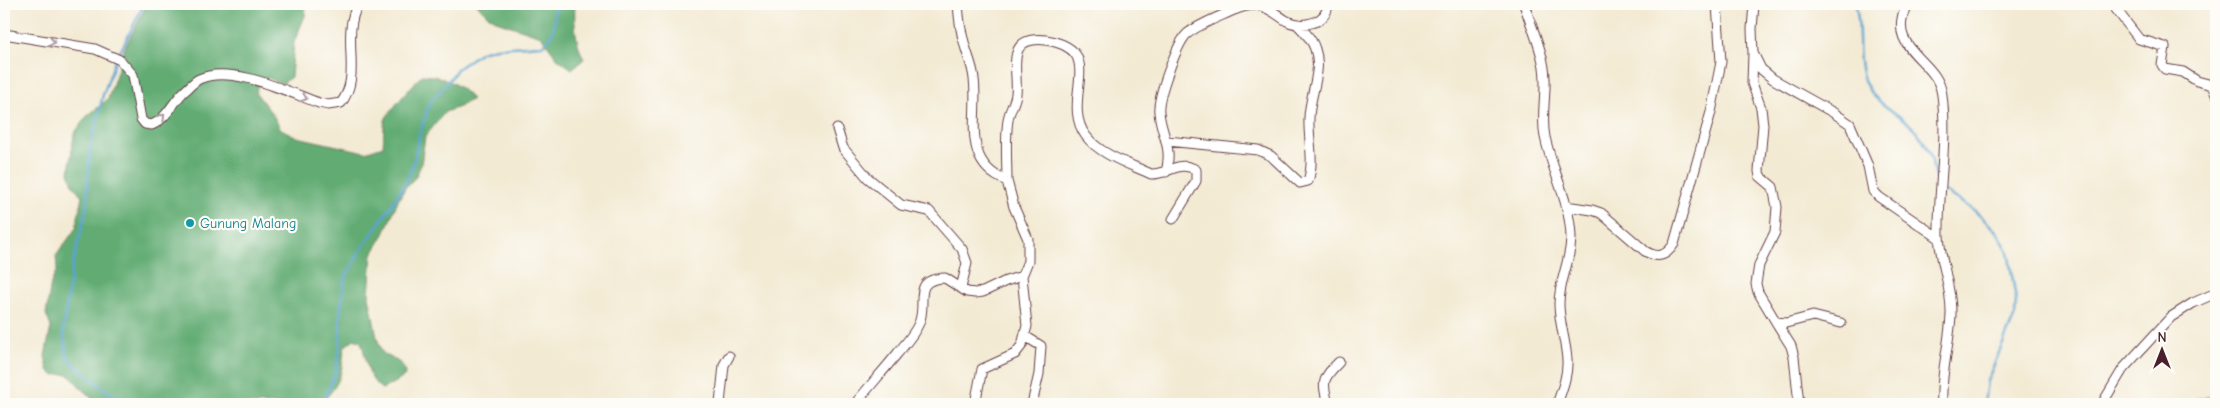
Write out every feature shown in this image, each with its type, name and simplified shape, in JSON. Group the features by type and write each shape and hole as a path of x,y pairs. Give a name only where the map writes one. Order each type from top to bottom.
{"street":[{"path":"4,34 95,49 120,60 133,75 141,120 145,124 152,125 165,116 184,91 200,79 218,75 242,77 319,103 328,105 341,103 350,84 349,37 354,11 358,4"},
{"path":"958,4 964,43 971,60 975,81 973,123 975,143 986,168 997,177 1007,181"},
{"path":"1166,172 1169,152 1159,117 1158,106 1178,46 1185,35 1237,9 1248,6 1261,6 1273,11 1286,20 1297,24 1309,24 1318,21 1326,14 1328,4"},
{"path":"1524,4 1543,62 1542,118 1545,139 1566,206 1570,235 1570,255 1562,280 1559,302 1560,322 1567,360 1566,378 1557,404"},
{"path":"1566,206 1597,211 1653,256 1661,256 1669,252 1674,244 1710,112 1721,62 1717,4"},
{"path":"1754,4 1752,83 1761,108 1764,125 1759,171 1760,176 1773,187 1777,207 1775,232 1771,244 1759,264 1756,284 1758,292 1791,346 1799,404"},
{"path":"1907,4 1902,13 1901,26 1903,38 1908,48 1938,83 1942,93 1945,156 1939,238 1951,302 1942,372 1942,404"},
{"path":"2112,4 2139,39 2165,47 2162,65 2164,69 2183,72 2197,81 2212,85 2216,95"},
{"path":"1167,141 1258,150 1271,156 1300,183 1308,181 1311,155 1309,118 1317,63 1315,50 1309,36 1297,24"},
{"path":"975,404 982,369 1015,354 1025,336 1028,316 1022,276 1028,261 1028,239 1014,207 1007,181 1008,120 1015,101 1016,90 1014,58 1023,44 1042,40 1069,48 1076,54 1079,71 1076,108 1081,128 1087,137 1100,149 1151,174 1160,175 1173,167 1194,168 1197,173 1196,181 1174,219"},
{"path":"1753,53 1761,69 1773,79 1834,112 1850,124 1868,166 1873,191 1878,197 1939,238"},
{"path":"837,128 843,148 868,178 901,205 929,211 962,249 966,263 961,288"},
{"path":"855,404 916,331 923,310 922,291 924,284 936,278 945,278 975,294 1006,280 1022,276"},
{"path":"2102,404 2124,369 2170,317 2216,293"},
{"path":"1776,322 1786,323 1812,316 1841,323"},
{"path":"1025,336 1041,346 1039,374 1032,404"},
{"path":"720,404 724,366 729,356"},
{"path":"1328,404 1324,389 1324,379 1339,362"}],"green space":[{"path":"147,4 306,4 305,16 294,42 291,77 282,84 268,78 259,84 256,93 281,129 297,137 365,152 383,146 386,118 422,75 450,81 472,99 459,107 445,112 425,137 421,165 415,178 405,188 384,234 372,254 369,296 377,338 382,352 403,366 405,375 395,383 382,389 377,384 370,374 361,342 354,339 344,347 341,373 336,385 320,404 112,404 94,401 68,374 53,375 48,370 45,356 51,327 46,314 51,283 57,270 56,256 76,228 82,196 73,185 69,172 74,134 86,117 108,99 125,47"},
{"path":"477,4 575,4 576,32 584,59 572,69 558,59 541,36 499,22 486,14"}],"waterway":[{"path":"118,56 144,4"},
{"path":"322,404 335,374 340,348 340,313 345,278 408,178 430,102 446,85 457,69 481,52 496,48 542,45 551,37 553,32 556,4"},
{"path":"1855,4 1859,22 1861,70 1868,89 1918,133 1931,157 1936,179"},
{"path":"115,61 103,95 90,149 86,211 72,268 63,328 67,358 109,393 142,404"},
{"path":"1944,191 1975,211 1998,233 2008,251 2016,300 2015,315 1987,381 1984,404"},
{"path":"2189,404 2199,399 2216,395"}],"place":[{"name":"Gunung Malang","path":"190,223"}]}
